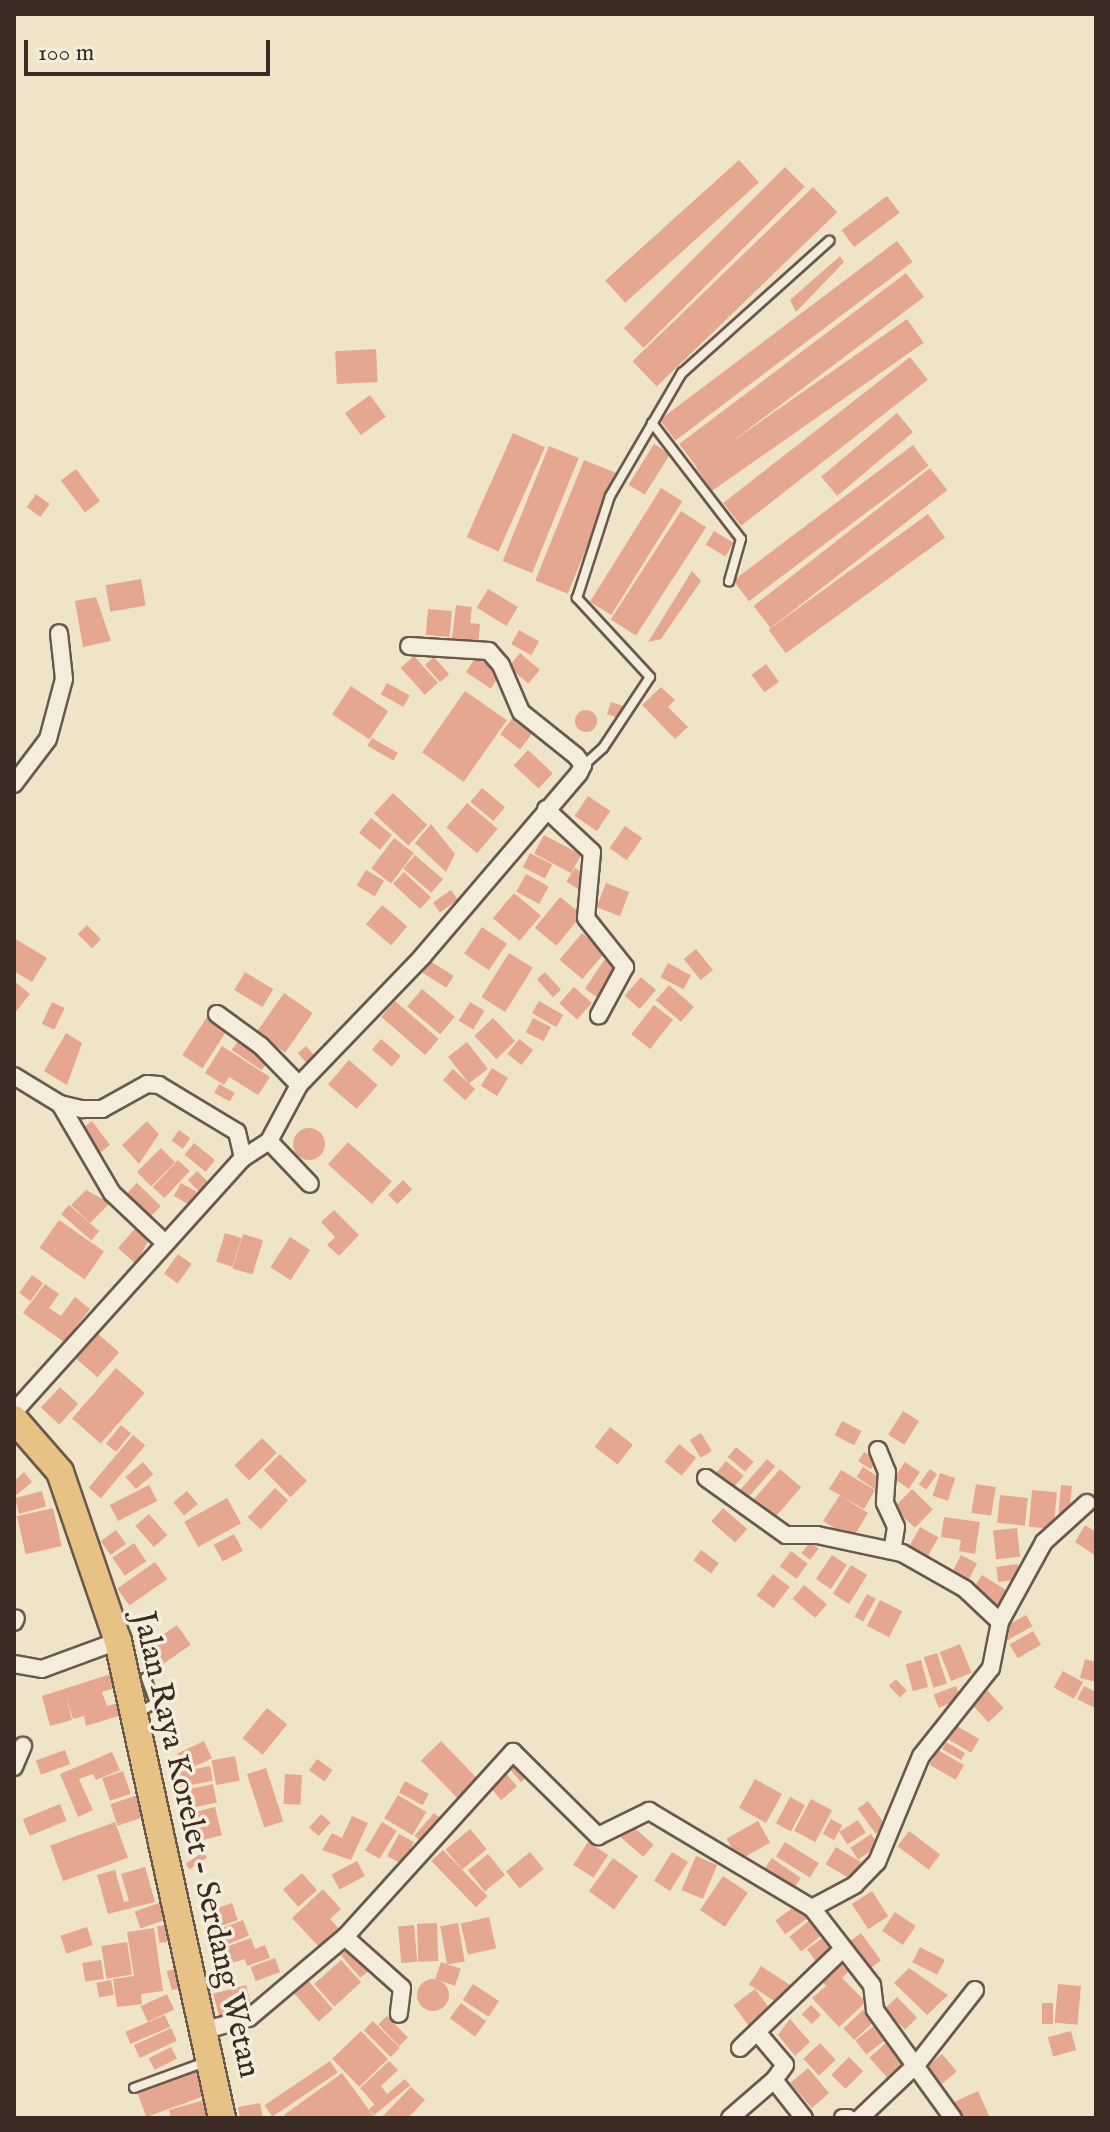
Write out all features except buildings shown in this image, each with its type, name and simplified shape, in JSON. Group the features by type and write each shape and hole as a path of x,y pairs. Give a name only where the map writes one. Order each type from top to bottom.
{"main road":[{"name":"Jalan Raya Korelet - Serdang Wetan","path":"14,1419 60,1472 118,1641 137,1713 222,2118"}],"street":[{"path":"14,784 48,739 64,679 59,633"},
{"path":"14,1412 243,1158 269,1141 299,1085 422,957 583,765 521,712 490,652 409,646"},
{"path":"546,809 592,852 586,918 625,967 599,1015"},
{"path":"217,1014 261,1046 299,1085"},
{"path":"14,1076 60,1104 102,1109 147,1084 159,1085 237,1132 243,1158"},
{"path":"60,1104 112,1193 165,1243"},
{"path":"269,1141 310,1184"},
{"path":"878,1450 897,1539 892,1551"},
{"path":"706,1478 771,1530 892,1551 965,1589 1000,1622"},
{"path":"812,1908 855,1885 877,1862 921,1756 991,1668 1000,1622 1024,1587 1039,1549 1087,1503"},
{"path":"14,1664 42,1669 118,1641"},
{"path":"14,1767 23,1746"},
{"path":"202,2031 249,2018 345,1937 513,1752 598,1836 649,1811 757,1881 812,1908 872,1985 875,2010 917,2064 953,2118"},
{"path":"345,1937 402,1988 399,2014"},
{"path":"740,2048 842,1950"},
{"path":"860,2118 917,2064 975,1990"},
{"path":"730,2118 774,2080 785,2065 757,2032"},
{"path":"774,2080 804,2118"}],"lane":[{"path":"583,765 603,748 650,677 577,596 610,496 690,365 829,241"},
{"path":"652,423 741,539 729,581"},
{"path":"137,1713 155,1703 146,1678"},
{"path":"134,2088 209,2060"}]}
